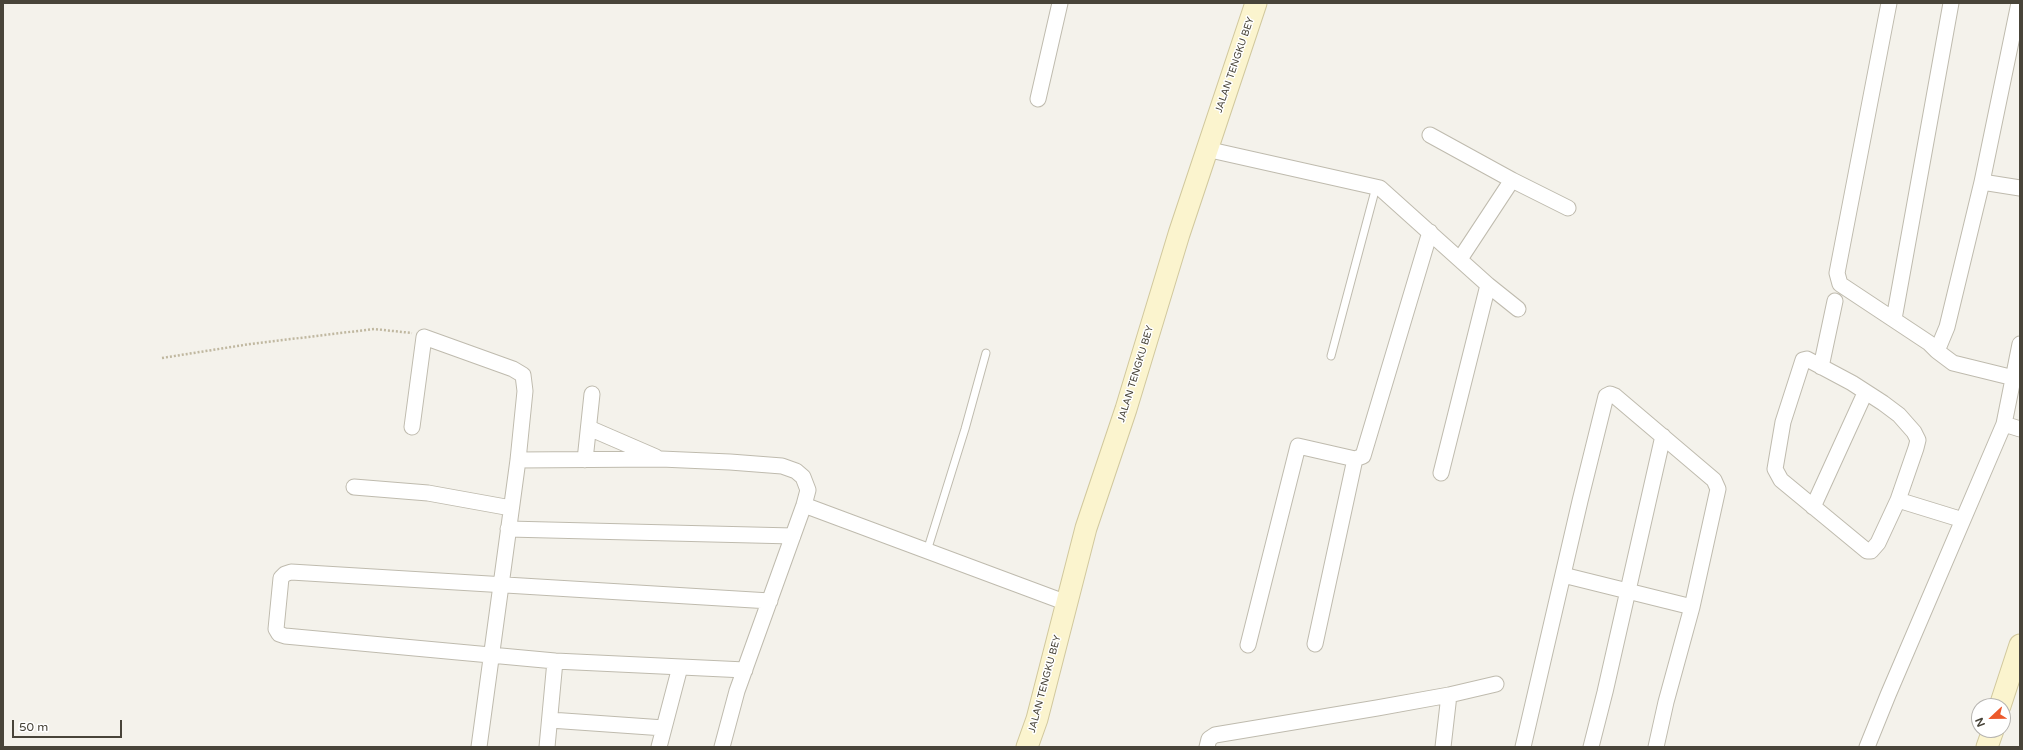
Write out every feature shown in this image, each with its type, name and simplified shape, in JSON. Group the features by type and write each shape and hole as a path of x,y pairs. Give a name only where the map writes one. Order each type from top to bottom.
{"main road":[{"name":"JALAN TENGKU BEY","path":"1027,747 1037,719 1086,528 1126,408 1206,149 1256,3"},
{"path":"2003,698 2020,645"}],"street":[{"path":"1038,99 1060,3"},
{"path":"1890,3 1837,273 1840,284 1894,319 1953,363 2014,378"},
{"path":"1894,319 1951,3"},
{"path":"1937,351 1947,327 1982,182 2019,3"},
{"path":"1430,135 1512,180 1568,208"},
{"path":"1206,149 1380,188 1488,285 1518,308"},
{"path":"1460,259 1512,180"},
{"path":"1982,182 2020,188"},
{"path":"1248,645 1298,446 1355,459 1363,456 1430,232"},
{"path":"1441,474 1488,285"},
{"path":"1821,367 1835,301"},
{"path":"412,427 424,337 513,369 523,375 525,391 518,460 479,747"},
{"path":"1867,747 1888,694 2004,424 2020,344"},
{"path":"1807,359 1852,383 1865,393 1899,415 1917,436 1916,448 1898,500 1878,543 1871,551 1863,550 1781,480 1775,469 1783,422 1801,362 1807,359"},
{"path":"1813,507 1865,393"},
{"path":"585,460 592,394"},
{"path":"1523,747 1606,396 1610,394 1615,396 1714,480 1718,489 1692,607 1666,702 1656,747"},
{"path":"2004,424 2020,429"},
{"path":"589,428 661,459"},
{"path":"1591,747 1605,692 1663,436"},
{"path":"518,460 661,459 737,462 782,466 796,471 804,477 808,490 804,506 737,691 722,747"},
{"path":"1315,644 1355,459"},
{"path":"354,487 428,493 511,508"},
{"path":"1898,500 1963,520"},
{"path":"804,506 1067,603"},
{"path":"508,529 793,536"},
{"path":"745,670 555,661 285,636 279,634 276,629 281,578 285,574 291,572 500,586 770,601"},
{"path":"1563,576 1692,607"},
{"path":"547,747 555,661"},
{"path":"659,747 680,667"},
{"path":"1207,747 1209,739 1215,735 1449,695 1496,684"},
{"path":"1443,747 1449,695"},
{"path":"550,720 664,728"}],"lane":[{"path":"1331,356 1376,187"},
{"path":"927,551 965,429 986,353"}],"path":[{"path":"162,358 250,344 374,329 413,333 424,337"}]}
